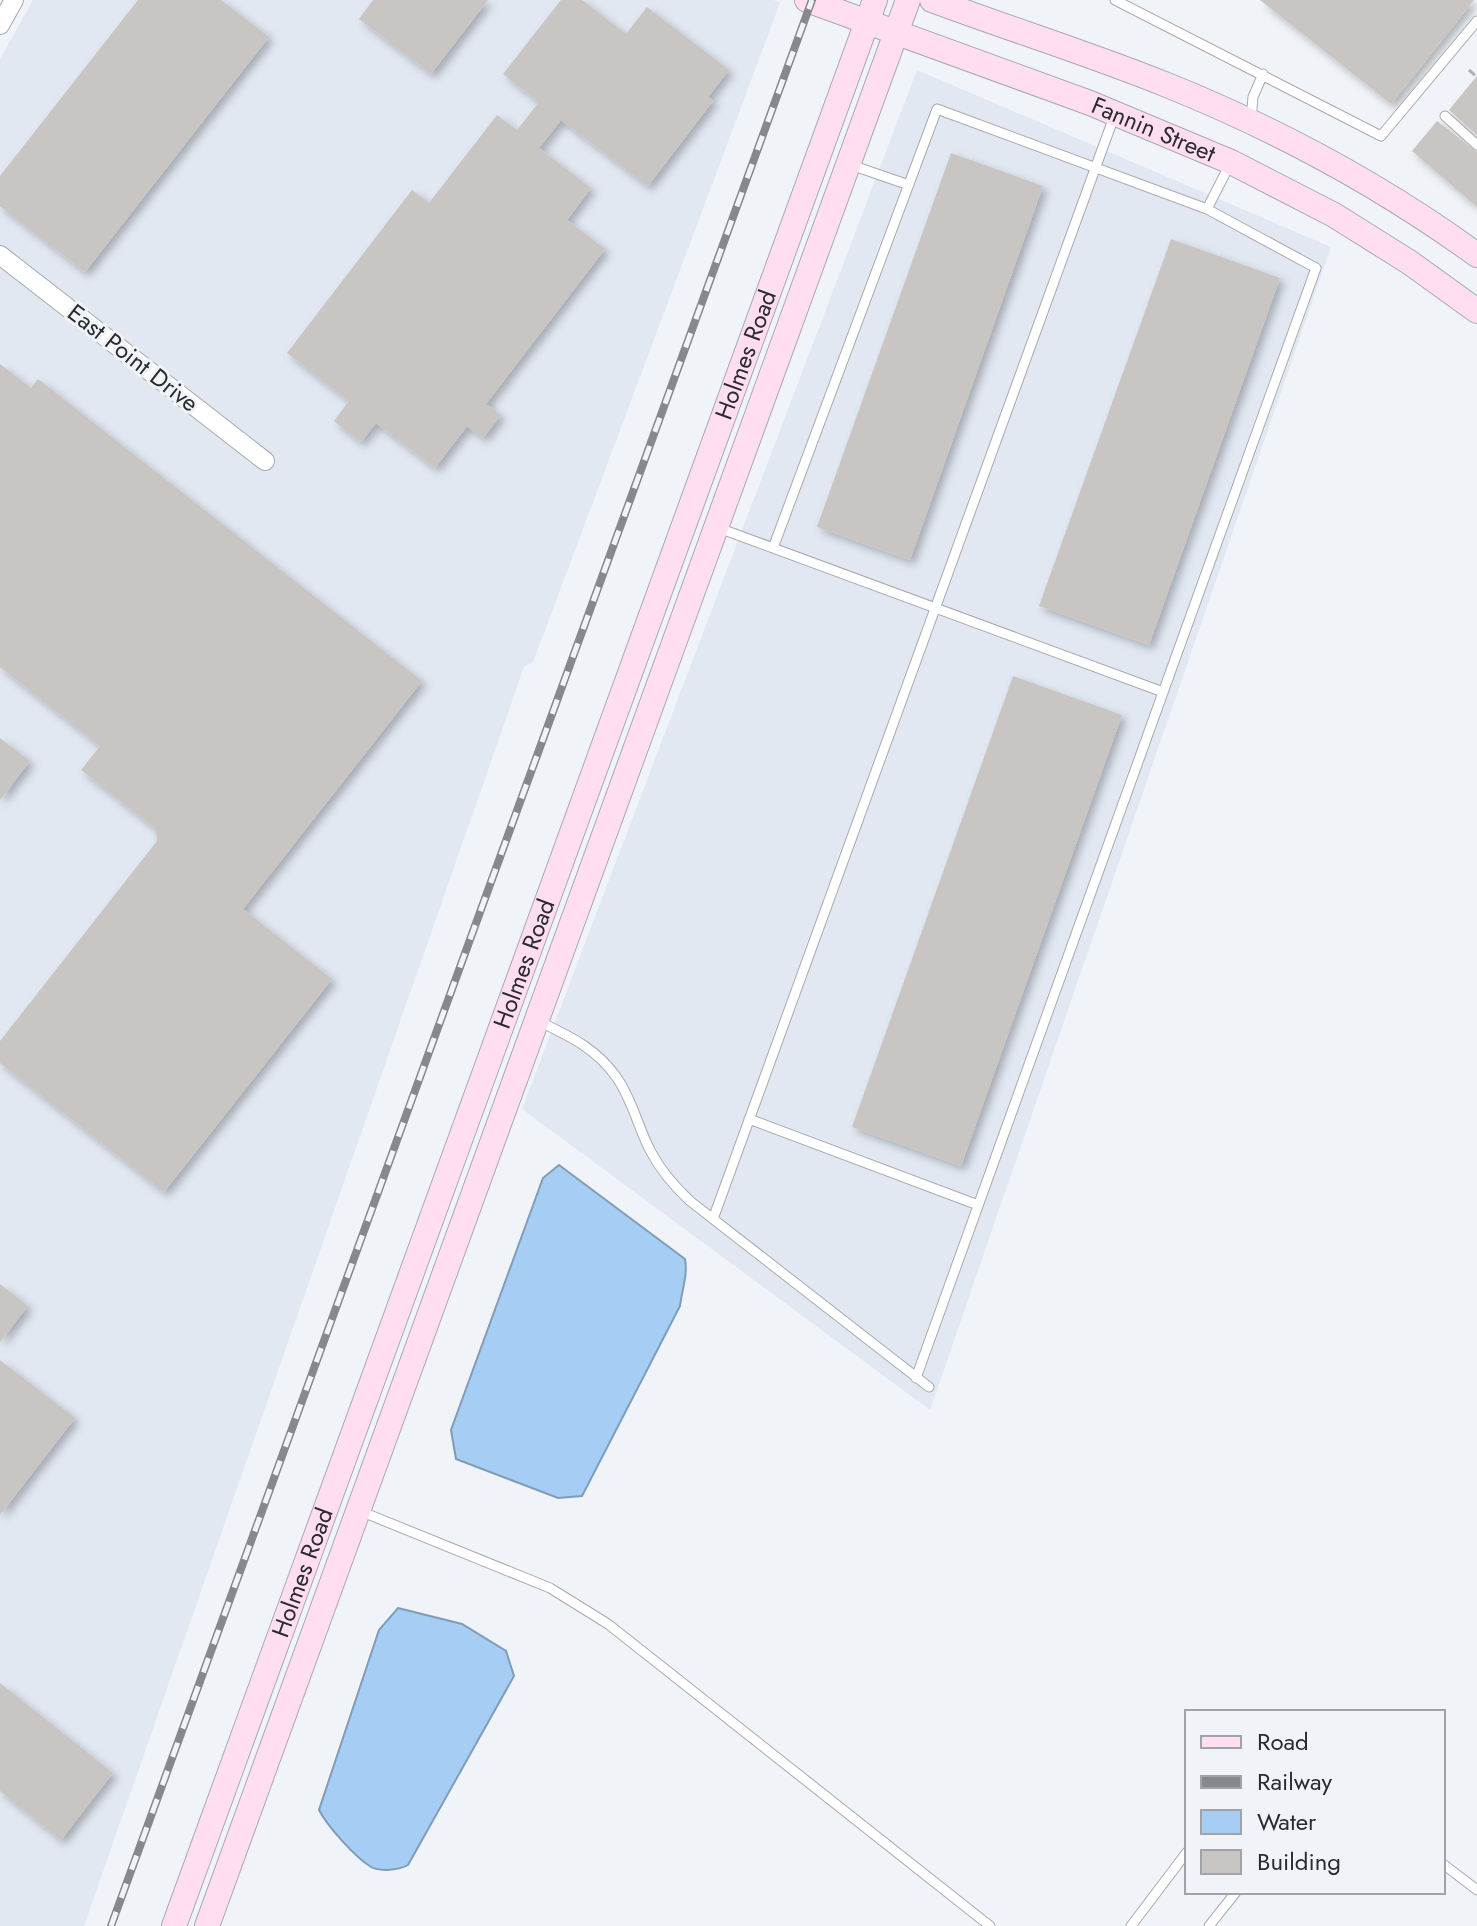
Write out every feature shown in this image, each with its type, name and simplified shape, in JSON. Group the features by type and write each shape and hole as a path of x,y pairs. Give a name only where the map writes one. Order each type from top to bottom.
{"main road":[{"name":"Fannin Street","path":"807,0 871,11 896,32 1115,114 1231,162 1334,215 1409,262 1477,311"},
{"name":"Holmes Road","path":"207,1926 908,0"},
{"name":"Fannin Street","path":"932,0 1165,84 1250,122 1372,186 1477,255"},
{"name":"Holmes Road","path":"174,1926 871,11"},
{"path":"1231,162 1250,122"},
{"path":"688,516 715,527"},
{"path":"507,1012 536,1020"},
{"path":"329,1501 358,1511"}],"street":[{"path":"0,25 14,0"},
{"name":"East Point Drive","path":"0,255 265,461"}],"lane":[{"path":"1115,0 1381,136 1477,21"},
{"path":"1250,122 1253,97 1263,74"},
{"path":"773,548 937,109 1207,209 1316,268 916,1378"},
{"path":"713,1219 1115,114"},
{"path":"1445,116 1477,145"},
{"path":"1207,209 1231,162"},
{"path":"847,164 909,185"},
{"path":"715,527 1163,692"},
{"path":"536,1020 575,1038 616,1076 631,1102 650,1151 669,1181 713,1219 929,1387"},
{"path":"749,1119 978,1205"},
{"path":"358,1511 550,1588 608,1624 990,1926"},
{"path":"1131,1926 1185,1855"},
{"path":"1445,1866 1477,1890"},
{"path":"1209,1926 1234,1894"}],"path":[{"path":"1469,70 1477,77"}],"shaded area":[{"path":"33,0 774,0 780,3 533,662 524,667 84,1926 0,1926 0,59"},
{"path":"917,70 1331,247 930,1410 522,1109"}],"water":[{"path":"559,1165 685,1259 686,1271 680,1306 582,1496 558,1498 456,1459 451,1430 543,1178"},
{"path":"398,1608 462,1624 506,1651 514,1676 408,1865 384,1870 371,1867 357,1856 319,1810 379,1630"}],"building":[{"path":"138,0 221,0 269,37 85,272 0,206 0,176"},
{"path":"373,0 488,0 431,74 359,19"},
{"path":"561,0 582,0 626,34 647,7 729,70 708,97 713,101 648,186 561,120 539,148 591,188 567,220 605,249 486,404 501,415 483,438 467,426 435,468 376,423 361,442 334,421 349,401 287,353 412,190 429,203 497,115 517,130 539,102 503,74"},
{"path":"1260,0 1474,0 1391,104"},
{"path":"1477,76 1477,135 1449,110"},
{"path":"1437,121 1477,152 1477,207 1412,151"},
{"path":"951,153 1043,186 910,560 817,527"},
{"path":"1171,239 1280,278 1149,645 1039,606"},
{"path":"0,364 31,388 38,379 422,681 243,909 332,979 164,1192 0,1063 0,1041 157,841 156,829 81,770 100,746 0,667"},
{"path":"1013,676 1122,715 961,1166 852,1127"},
{"path":"0,738 30,761 0,800"},
{"path":"0,1284 28,1306 0,1342"},
{"path":"0,1360 75,1418 0,1515"},
{"path":"0,1683 113,1773 61,1840 0,1791"}],"railway":[{"path":"111,1926 812,0"}]}
